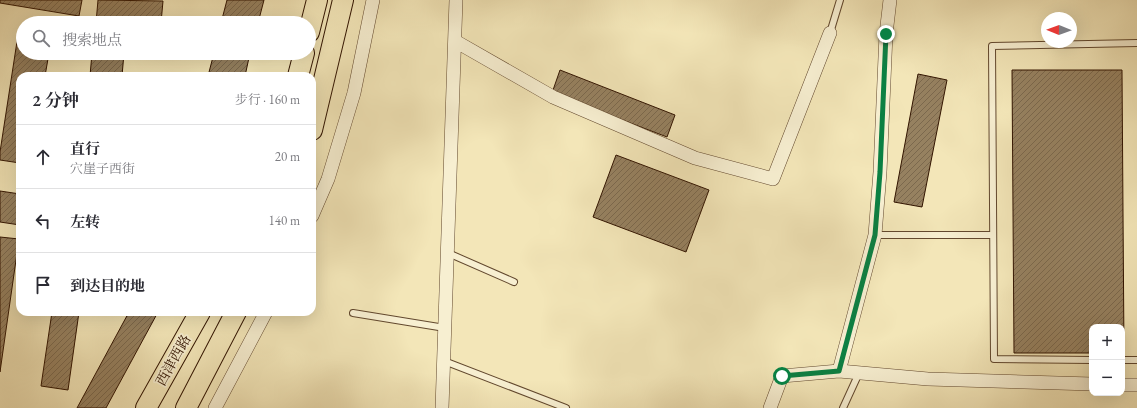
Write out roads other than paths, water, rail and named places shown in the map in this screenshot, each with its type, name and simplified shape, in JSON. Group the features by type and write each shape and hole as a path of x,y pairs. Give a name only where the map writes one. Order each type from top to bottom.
{"main road":[{"path":"313,16 317,0"},
{"path":"316,113 343,0"},
{"path":"299,72 302,60"},
{"name":"西津西路","path":"146,408 198,316"},
{"path":"186,408 234,316"}],"street":[{"path":"316,207 328,179 354,93 373,0"},
{"path":"442,408 456,0"},
{"path":"839,371 875,235 880,172 886,34 890,0"},
{"path":"454,41 568,104 695,158 773,178 830,33"},
{"path":"215,408 264,316"},
{"path":"770,408 782,376 839,371 928,379 1089,384"},
{"path":"1125,385 1137,385"}],"lane":[{"path":"830,33 840,0"},
{"path":"1089,360 994,359 992,46 1137,43"},
{"path":"875,235 993,235"},
{"path":"448,254 514,282"},
{"path":"353,313 445,328"},
{"path":"1125,360 1137,360"},
{"path":"444,361 566,408"},
{"path":"843,408 859,373"}]}
